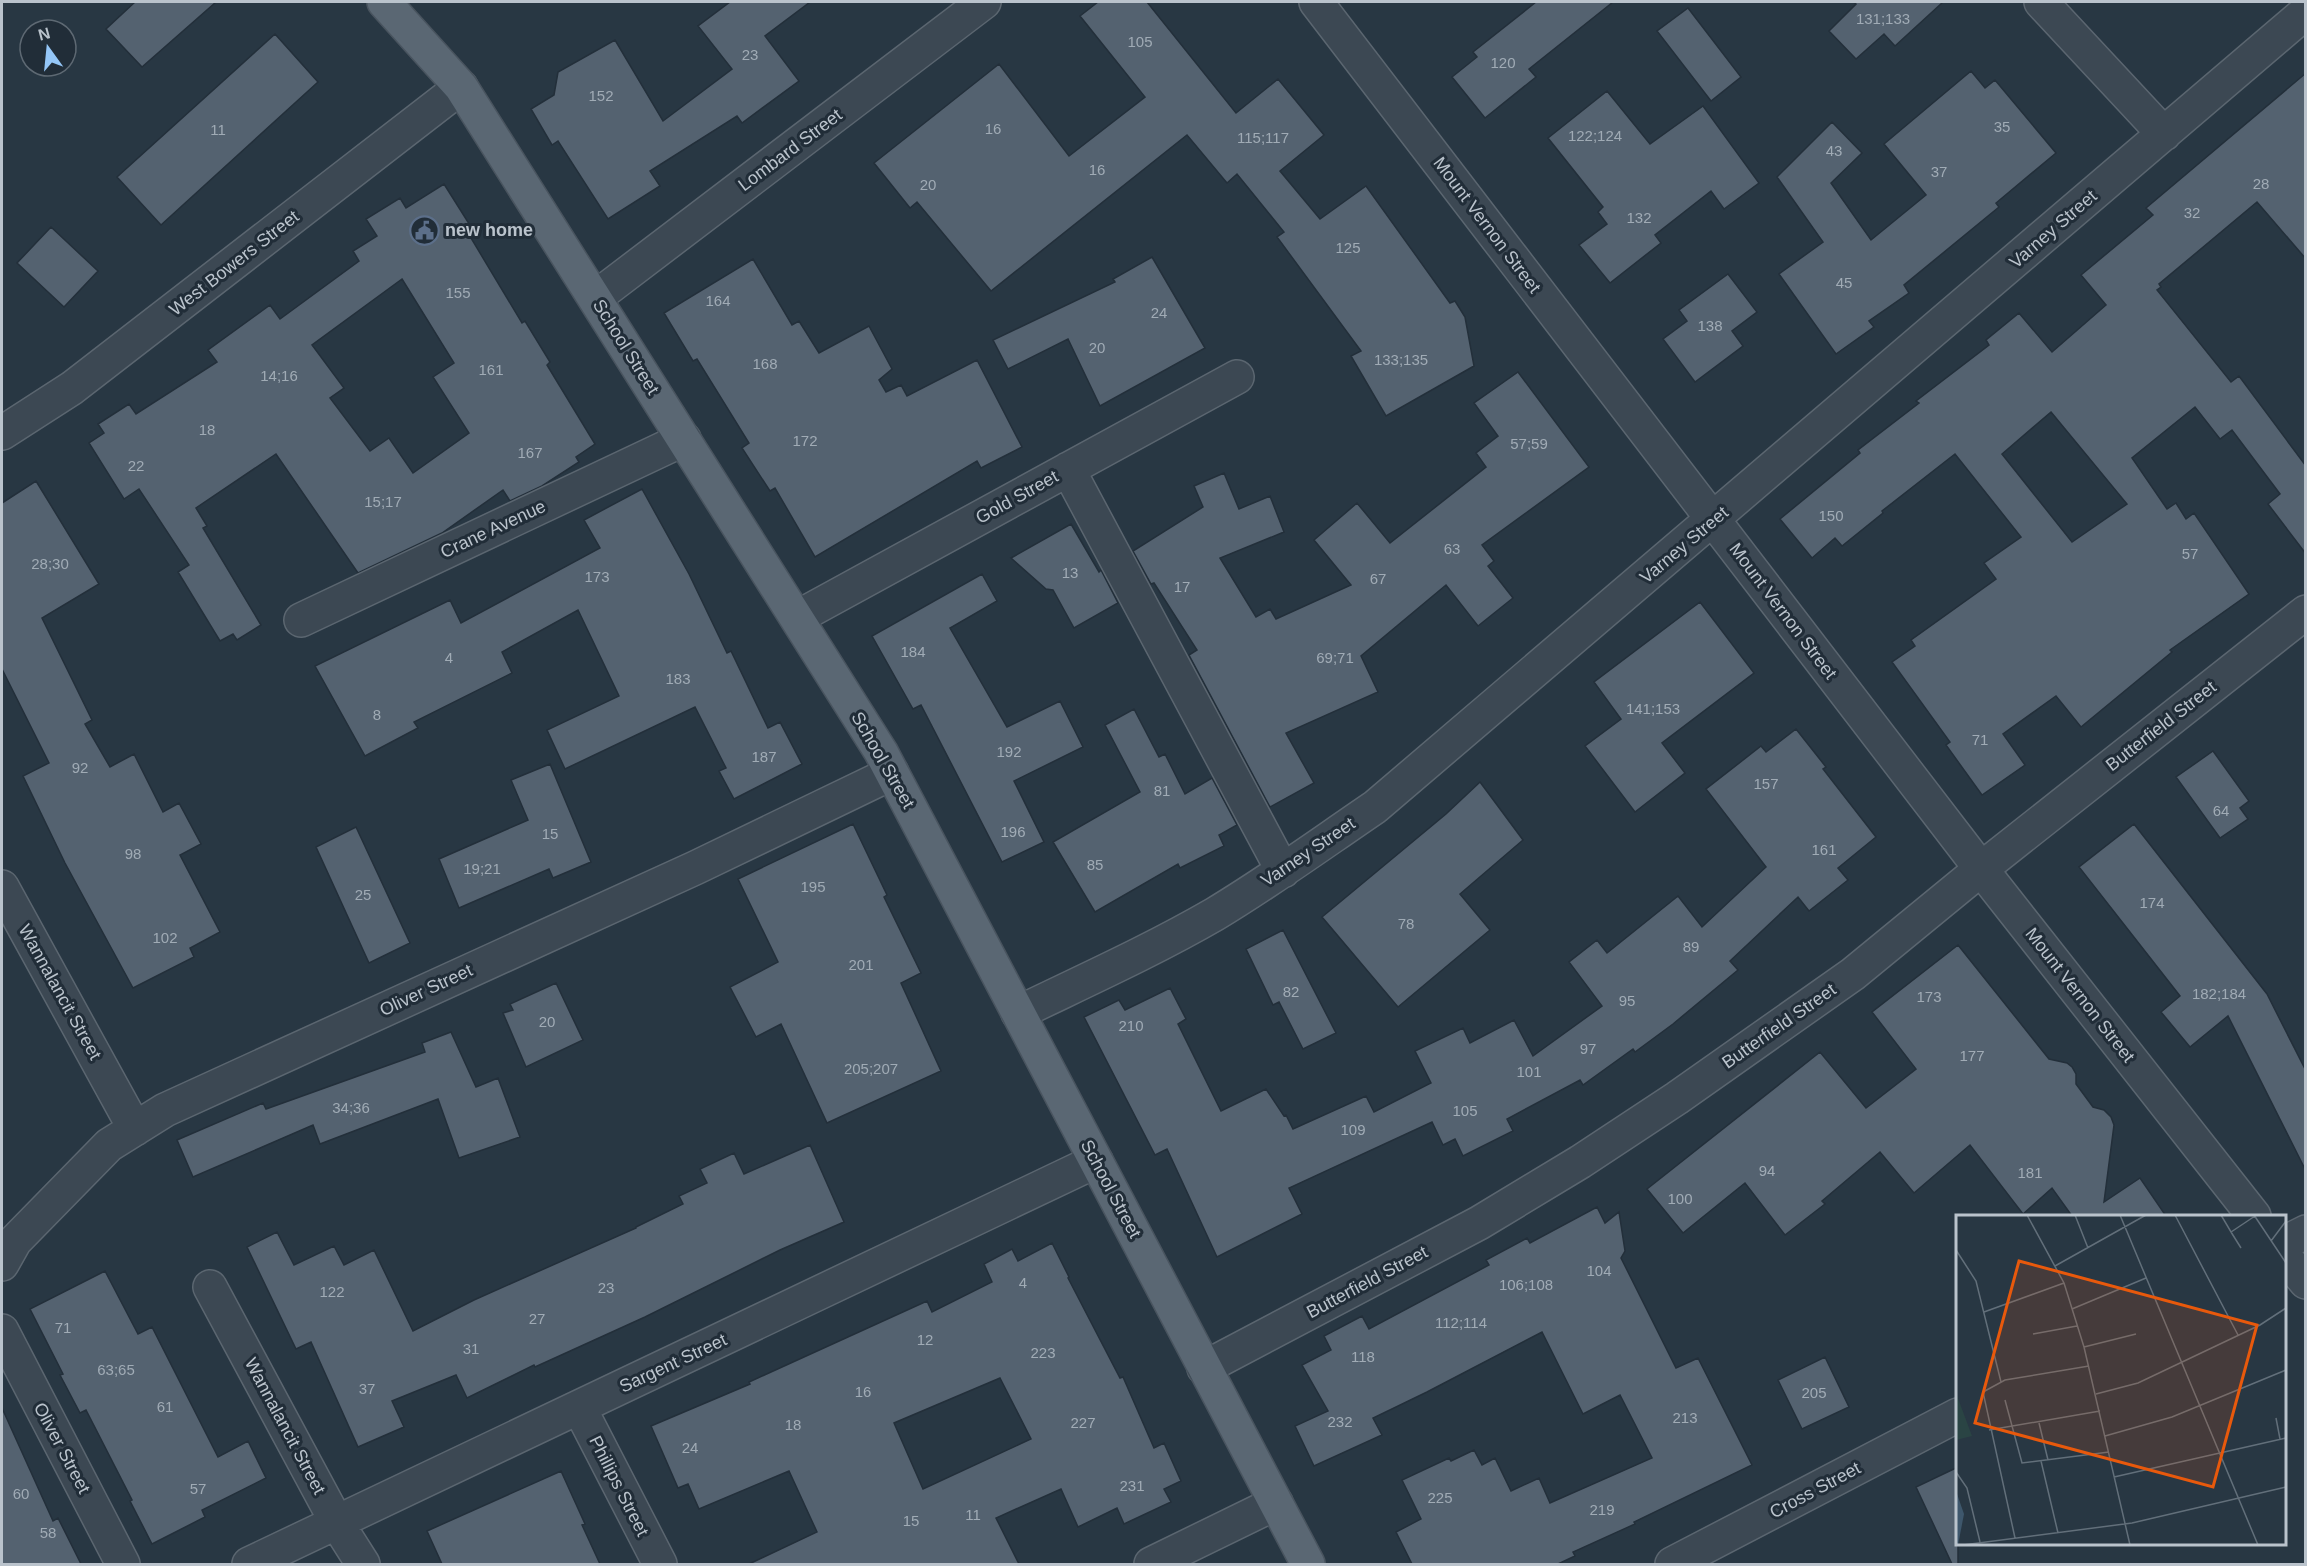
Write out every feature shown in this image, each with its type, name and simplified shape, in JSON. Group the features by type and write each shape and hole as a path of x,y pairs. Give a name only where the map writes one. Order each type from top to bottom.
{"main road":[{"name":"School Street","path":"384,2 461,87 798,617 892,773 1308,1564"}],"street":[{"name":"Lombard Street","path":"595,298 984,2"},
{"name":"Mount Vernon Street","path":"1316,2 1981,869 2253,1215"},
{"path":"2040,2 2164,134"},
{"name":"Varney Street","path":"1018,1012 1143,953 1214,914 1283,871 1375,807 2306,12"},
{"name":"West Bowers Street","path":"2,433 72,388 461,87"},
{"name":"Gold Street","path":"798,617 1237,377"},
{"name":"Crane Avenue","path":"302,620 684,439"},
{"path":"1068,469 1283,871"},
{"name":"Butterfield Street","path":"1204,1368 1479,1223 1580,1162 1677,1098 1853,974 1981,869 2306,612"},
{"name":"Oliver Street","path":"2,1264 15,1241 109,1145 165,1110 695,868 892,773"},
{"name":"Wannalancit Street","path":"2,887 135,1129"},
{"name":"Sargent Street","path":"249,1564 1096,1161"},
{"path":"2286,1243 2306,1232"},
{"path":"2286,1258 2306,1282"},
{"name":"Wannalancit Street","path":"210,1287 337,1523 363,1564"},
{"name":"Oliver Street","path":"2,1332 123,1564"},
{"name":"Phillips Street","path":"579,1407 660,1564"},
{"name":"Cross Street","path":"1672,1564 1956,1416"},
{"path":"1151,1564 1276,1503"}],"building":[{"path":"135,2 216,2 142,67 106,29"},
{"path":"730,2 810,2 765,36 799,81 742,123 737,116 650,171 660,186 608,219 558,141 552,145 531,109 554,95 558,72 615,40 663,121 732,69 698,26"},
{"path":"1098,2 1147,2 1236,113 1278,79 1324,135 1280,171 1320,219 1366,186 1450,303 1455,301 1465,317 1474,366 1386,416 1351,356 1361,351 1277,237 1284,232 1237,174 1227,183 1187,135 991,291 917,202 910,208 874,163 999,64 1069,156 1145,97 1080,16"},
{"path":"1536,2 1613,2 1529,69 1536,77 1485,118 1452,77 1477,57 1473,52"},
{"path":"1853,2 1943,2 1895,46 1884,34 1856,59 1829,31 1856,4"},
{"path":"1688,8 1741,77 1711,101 1657,31"},
{"path":"275,34 318,82 161,225 117,177"},
{"path":"1971,71 1985,88 1995,80 2056,153 1996,203 1999,207 1904,285 1909,293 1869,321 1874,327 1836,354 1779,274 1823,242 1777,177 1832,122 1862,153 1831,183 1871,240 1926,195 1884,144"},
{"path":"2306,73 2306,259 2257,202 2159,284 2161,287 2157,290 2231,382 2239,376 2306,466 2306,554 2268,504 2280,494 2232,430 2220,439 2195,407 2132,458 2167,509 2176,503 2186,519 2194,513 2249,594 2170,650 2172,652 2081,727 2056,696 2003,734 2025,765 1982,795 1946,745 1950,742 1892,662 1915,646 1911,640 1996,579 1984,563 2021,537 1955,454 1882,511 1883,513 1842,546 1835,538 1812,558 1780,519 1860,453 1858,450 1919,403 1916,401 1989,345 1986,340 2019,313 2052,352 2106,305 2081,275 2153,215 2146,208","holes":["2051,412 2127,504 2072,542 2002,454"]},
{"path":"1607,91 1650,144 1703,106 1759,183 1724,209 1711,191 1655,235 1661,243 1610,283 1579,245 1607,224 1598,212 1603,207 1548,138"},
{"path":"444,184 473,230 468,233 522,323 525,321 550,362 547,365 595,444 576,457 579,462 542,486 510,501 503,490 442,533 358,573 276,454 196,508 207,526 203,528 261,625 237,640 233,634 220,641 178,572 189,565 139,489 124,499 89,443 104,433 98,424 129,404 136,414 217,362 208,350 270,305 280,319 359,261 353,251 377,236 366,219 400,198 406,208","holes":["402,279 454,363 433,377 469,433 413,473 389,438 370,451 330,398 344,388 312,345"]},
{"path":"51,227 98,271 64,307 17,263"},
{"path":"1152,257 1205,348 1100,406 1068,339 1008,369 993,340 1115,282 1113,279"},
{"path":"753,259 792,325 799,321 819,353 869,326 892,369 879,380 886,392 901,385 907,396 977,360 1022,447 981,468 977,461 815,557 775,488 770,491 742,448 749,443 697,359 693,361 664,313"},
{"path":"1728,274 1757,312 1732,331 1743,346 1695,382 1663,339 1687,321 1679,310"},
{"path":"1518,372 1589,467 1482,545 1494,561 1488,566 1513,598 1478,626 1446,585 1361,656 1378,692 1286,733 1314,783 1270,807 1189,655 1197,650 1154,583 1151,584 1133,551 1203,507 1194,486 1224,473 1239,509 1270,496 1284,532 1220,558 1256,617 1270,609 1276,619 1351,585 1314,540 1357,503 1390,543 1486,467 1476,453 1498,436 1474,403"},
{"path":"36,481 99,584 42,618 92,720 85,724 110,767 134,754 163,812 179,803 201,844 180,855 220,932 190,948 194,957 133,988 65,863 23,776 49,763 2,669 2,503"},
{"path":"642,489 689,574 727,653 731,651 768,728 780,722 802,764 734,799 719,771 726,768 695,707 565,769 547,730 619,696 578,610 502,652 512,673 414,722 418,728 365,756 315,666 450,600 461,623 600,548 584,520"},
{"path":"1071,524 1099,572 1101,570 1118,603 1074,628 1053,590 1046,589 1011,558"},
{"path":"982,574 997,601 950,628 1007,727 1060,701 1083,747 1014,781 1044,842 1002,862 921,705 913,709 872,636"},
{"path":"1700,602 1754,673 1662,743 1685,773 1635,812 1585,746 1621,719 1594,682"},
{"path":"1134,709 1159,757 1165,754 1185,794 1212,778 1237,825 1219,835 1224,846 1180,868 1178,864 1095,912 1053,842 1140,792 1105,725"},
{"path":"1796,729 1826,767 1823,769 1876,837 1838,868 1848,880 1809,911 1798,897 1730,961 1738,970 1673,1024 1635,1052 1633,1049 1583,1085 1580,1080 1507,1119 1513,1131 1463,1156 1455,1139 1443,1145 1432,1122 1289,1188 1302,1214 1217,1257 1167,1149 1155,1155 1084,1017 1119,1000 1125,1010 1170,988 1186,1019 1178,1024 1221,1111 1266,1089 1284,1116 1286,1115 1293,1129 1366,1096 1374,1112 1431,1083 1415,1051 1463,1028 1470,1043 1514,1020 1533,1056 1602,1006 1569,962 1597,940 1607,953 1678,896 1702,927 1766,867 1706,789 1761,746 1766,752"},
{"path":"2213,751 2249,801 2240,808 2248,819 2220,838 2176,777"},
{"path":"550,764 591,862 553,878 549,869 459,908 439,859 528,820 511,780"},
{"path":"1480,782 1523,840 1460,894 1490,930 1398,1007 1322,917 1446,814"},
{"path":"853,824 887,895 884,897 921,973 901,983 941,1071 827,1123 781,1024 756,1037 730,987 778,962 738,879"},
{"path":"2134,824 2267,994 2306,1071 2306,1171 2228,1016 2190,1047 2161,1012 2180,996 2079,867"},
{"path":"356,827 410,943 369,963 316,847"},
{"path":"1283,930 1336,1033 1303,1049 1279,1002 1273,1005 1246,949"},
{"path":"1958,945 2049,1059 2067,1063 2072,1067 2076,1074 2076,1084 2093,1107 2104,1110 2111,1117 2114,1125 2104,1202 2140,1178 2165,1215 2071,1215 2052,1188 2023,1214 1970,1145 1914,1193 1880,1152 1822,1201 1825,1204 1785,1235 1745,1183 1683,1233 1647,1189 1820,1052 1866,1108 1916,1069 1872,1012"},
{"path":"556,983 583,1040 526,1067 503,1013 513,1010 510,1004"},
{"path":"451,1032 476,1087 498,1078 520,1137 459,1158 438,1099 320,1144 313,1125 193,1177 177,1140 263,1103 266,1109 425,1052 422,1043"},
{"path":"810,1145 844,1222 780,1250 645,1317 535,1367 534,1365 467,1398 456,1375 392,1401 404,1427 358,1447 311,1342 296,1349 247,1247 277,1232 294,1265 334,1246 344,1265 374,1250 413,1331 474,1300 636,1228 683,1204 679,1196 707,1183 700,1169 734,1153 744,1174"},
{"path":"1597,1207 1605,1223 1619,1212 1625,1251 1621,1258 1676,1368 1698,1358 1752,1465 1634,1522 1635,1524 1573,1552 1575,1556 1558,1564 1412,1564 1396,1532 1421,1519 1402,1480 1449,1458 1451,1461 1474,1450 1482,1465 1495,1458 1511,1491 1539,1478 1550,1503 1652,1458 1620,1395 1583,1414 1542,1332 1373,1418 1382,1435 1314,1466 1295,1426 1328,1411 1302,1365 1331,1350 1324,1336 1362,1316 1369,1329 1489,1265 1486,1260 1527,1238 1530,1243"},
{"path":"1052,1243 1120,1378 1123,1377 1154,1448 1164,1443 1181,1481 1164,1489 1171,1502 1124,1524 1117,1508 1078,1527 1061,1489 996,1518 1019,1564 749,1564 817,1532 789,1471 699,1509 688,1484 678,1488 651,1426 750,1384 749,1382 927,1301 932,1312 992,1282 984,1264 1012,1249 1018,1261","holes":["1000,1378 1031,1439 923,1489 894,1423"]},
{"path":"105,1271 138,1334 152,1327 218,1457 248,1441 266,1478 202,1510 205,1517 152,1544 86,1410 80,1413 60,1375 63,1374 30,1309"},
{"path":"1825,1357 1849,1407 1802,1429 1778,1380"},
{"path":"2,1408 53,1521 58,1518 81,1564 2,1564"},
{"path":"1956,1468 1958,1564 1952,1564 1916,1487"},
{"path":"561,1471 600,1564 442,1564 427,1531"}],"place":[{"name":"new home","path":"424,230"}]}
